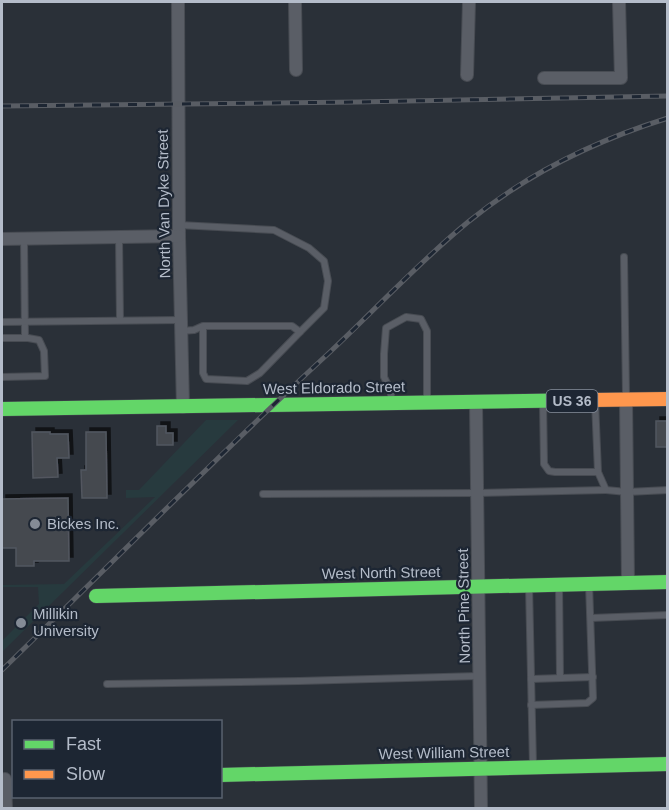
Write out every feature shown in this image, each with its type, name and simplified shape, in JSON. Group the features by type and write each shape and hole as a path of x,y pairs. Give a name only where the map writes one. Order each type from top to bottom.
{"street":[{"name":"North Van Dyke Street","path":"178,2 179,230 183,407"},
{"path":"295,2 296,70"},
{"path":"467,75 469,2"},
{"path":"544,78 621,78 619,2"},
{"path":"2,239 119,237 179,230"},
{"name":"West Eldorado Street","path":"2,409 668,399"},
{"path":"626,400 628,583"},
{"name":"North Pine Street","path":"476,403 482,808"},
{"name":"West North Street","path":"96,596 668,582"},
{"name":"West William Street","path":"222,775 668,764"},
{"path":"6,808 7,779"}],"lane":[{"path":"179,230 274,230 309,248 324,261 328,280 324,308 260,373 247,381 206,379 203,373 203,326"},
{"path":"119,237 120,320"},
{"path":"24,238 25,338"},
{"path":"624,257 626,400"},
{"path":"391,404 391,391 384,376 386,328 406,317 422,319 427,331 427,403"},
{"path":"2,322 120,320 181,325 194,330 203,326 292,326 300,332"},
{"path":"2,338 39,340 44,351 45,376 2,377"},
{"path":"595,400 598,472 606,490"},
{"path":"543,401 544,464 549,471 598,472"},
{"path":"263,494 668,490"},
{"path":"531,705 586,703 593,698 590,584"},
{"path":"559,585 560,678"},
{"path":"529,586 534,768"},
{"path":"591,618 668,615"},
{"path":"107,684 480,676"},
{"path":"531,679 592,677"}],"green space":[{"path":"206,420 238,420 2,652 2,641 39,604 38,587 2,587 2,585 64,584 155,497 126,498 126,490 139,490"}],"building":[{"path":"656,421 668,421 668,447 656,447"},
{"path":"157,426 166,426 166,433 173,433 173,445 157,445"},
{"name":"Bickes Inc.","path":"32,432 68,434 69,458 57,458 58,477 33,478"},
{"name":"Bickes Inc.","path":"86,432 106,432 107,498 82,498 81,470 86,470"},
{"name":"Bickes Inc.","path":"68,498 69,561 34,561 34,566 16,566 16,548 2,548 2,499"}],"railway":[{"path":"2,106 668,96"},
{"path":"2,670 247,430 415,269 468,222 514,188 563,160 614,137 668,118"}],"traffic: fast":[{"path":"2,409 590,400"},
{"path":"96,596 668,582"},
{"path":"222,775 668,764"}],"traffic: slow":[{"path":"590,400 668,399"}],"place":[{"name":"Bickes Inc.","path":"35,524"},
{"name":"Millikin University","path":"21,623"}]}
